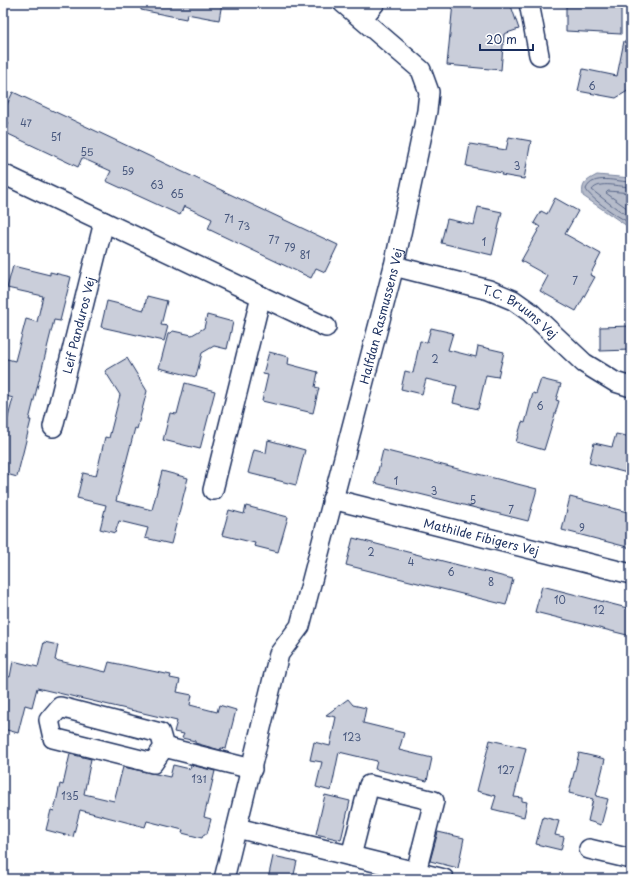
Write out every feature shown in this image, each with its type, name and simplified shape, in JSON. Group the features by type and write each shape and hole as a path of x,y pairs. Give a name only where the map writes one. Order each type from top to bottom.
{"street":[{"name":"Halfdan Rasmussens Vej","path":"252,769 279,654 300,626 394,266 427,111 429,92 422,70 343,3"},
{"path":"362,19 375,3"},
{"path":"529,3 539,56"},
{"path":"3,174 326,327"},
{"name":"Leif Panduros Vej","path":"53,427 104,222"},
{"name":"T.C. Bruuns Vej","path":"394,266 489,290 513,300 530,312 584,363 615,382 631,388"},
{"path":"213,490 261,296"},
{"name":"Mathilde Fibigers Vej","path":"332,499 631,574"},
{"path":"60,707 160,733 164,747 153,763 53,738 49,720 60,707"},
{"path":"164,747 252,769 224,879"},
{"path":"351,856 369,785 434,801 416,872"},
{"path":"237,828 444,879"},
{"path":"589,849 631,859"}],"water":[{"path":"597,175 631,178 631,227 627,226 583,196 583,188 585,183"}],"building":[{"path":"141,3 222,3 219,20 187,14 186,19 141,10"},
{"path":"453,3 510,3 519,29 504,34 501,70 447,65"},
{"path":"596,3 621,3 621,34 566,31 566,6 596,6"},
{"path":"624,41 631,42 631,89 616,98 578,91 583,69 617,76"},
{"path":"13,92 338,245 325,272 316,268 311,278 208,229 212,219 184,206 180,215 106,181 111,171 82,158 78,167 4,132 9,123 3,120 3,113"},
{"path":"509,137 531,141 524,179 466,166 470,144 506,150"},
{"path":"555,198 578,211 565,234 601,254 590,275 595,277 576,311 540,291 548,276 521,261 540,227 534,223 541,211 547,214"},
{"path":"478,207 502,212 492,255 441,243 447,219 474,225"},
{"path":"13,266 50,275 50,272 71,277 60,321 54,320 29,420 31,420 17,477 3,473 3,437 13,398 3,395 3,358 15,361 26,319 37,322 43,296 7,288"},
{"path":"147,296 167,301 161,325 168,326 164,341 101,327 107,301 144,310"},
{"path":"207,315 233,322 227,349 214,346 202,353 196,377 159,368 168,334 173,331 192,335 204,328"},
{"path":"631,326 631,350 600,351 600,327"},
{"path":"431,328 453,333 448,350 476,357 478,346 504,352 498,377 486,375 478,409 453,403 457,386 426,379 422,394 401,389 405,371 413,373 420,341 427,342"},
{"path":"269,352 289,357 288,364 318,372 315,387 319,388 313,413 262,401 268,375 263,374"},
{"path":"127,358 147,391 137,429 135,428 116,501 152,510 162,471 188,478 171,544 145,538 148,528 119,521 115,533 100,529 106,505 77,498 83,473 96,476 105,437 109,438 120,395 105,371"},
{"path":"541,379 561,384 556,400 559,401 544,450 516,442 522,422 525,423 533,393 536,394"},
{"path":"185,383 215,391 200,449 163,440 170,413 177,414"},
{"path":"616,434 631,437 631,474 589,463 594,443 612,447"},
{"path":"268,440 305,450 296,485 248,473 254,450 266,453"},
{"path":"383,450 537,489 528,521 375,483"},
{"path":"570,497 631,513 631,548 562,530"},
{"path":"246,506 288,517 278,552 254,546 255,543 222,535 229,510 244,514"},
{"path":"353,538 513,579 506,605 346,565"},
{"path":"542,586 631,609 631,636 535,612"},
{"path":"44,642 58,645 55,660 106,672 109,662 171,675 170,678 180,680 177,692 192,695 190,705 217,712 219,705 236,710 226,749 221,748 220,750 182,738 184,734 174,732 177,721 37,688 32,707 25,705 18,733 3,729 3,675 10,677 13,661 38,667"},
{"path":"348,699 353,705 366,708 363,723 404,733 399,750 432,758 427,781 375,769 377,761 339,752 331,791 316,787 322,762 310,760 314,742 330,746 336,717 326,715"},
{"path":"490,740 526,748 514,797 522,798 522,801 527,802 524,817 492,809 496,796 477,791"},
{"path":"579,753 605,759 596,796 608,799 601,825 588,821 593,799 569,793"},
{"path":"70,754 91,759 84,794 114,801 123,767 170,777 173,765 190,769 191,765 215,771 204,817 211,819 207,834 204,834 202,838 182,833 183,830 147,821 145,827 80,810 73,837 46,830 51,810 54,811 60,784 63,785"},
{"path":"325,795 350,801 341,840 316,834"},
{"path":"543,817 559,821 555,835 564,837 561,850 536,844"},
{"path":"438,832 464,838 458,868 430,861"},
{"path":"273,856 297,861 293,879 268,879"}]}
